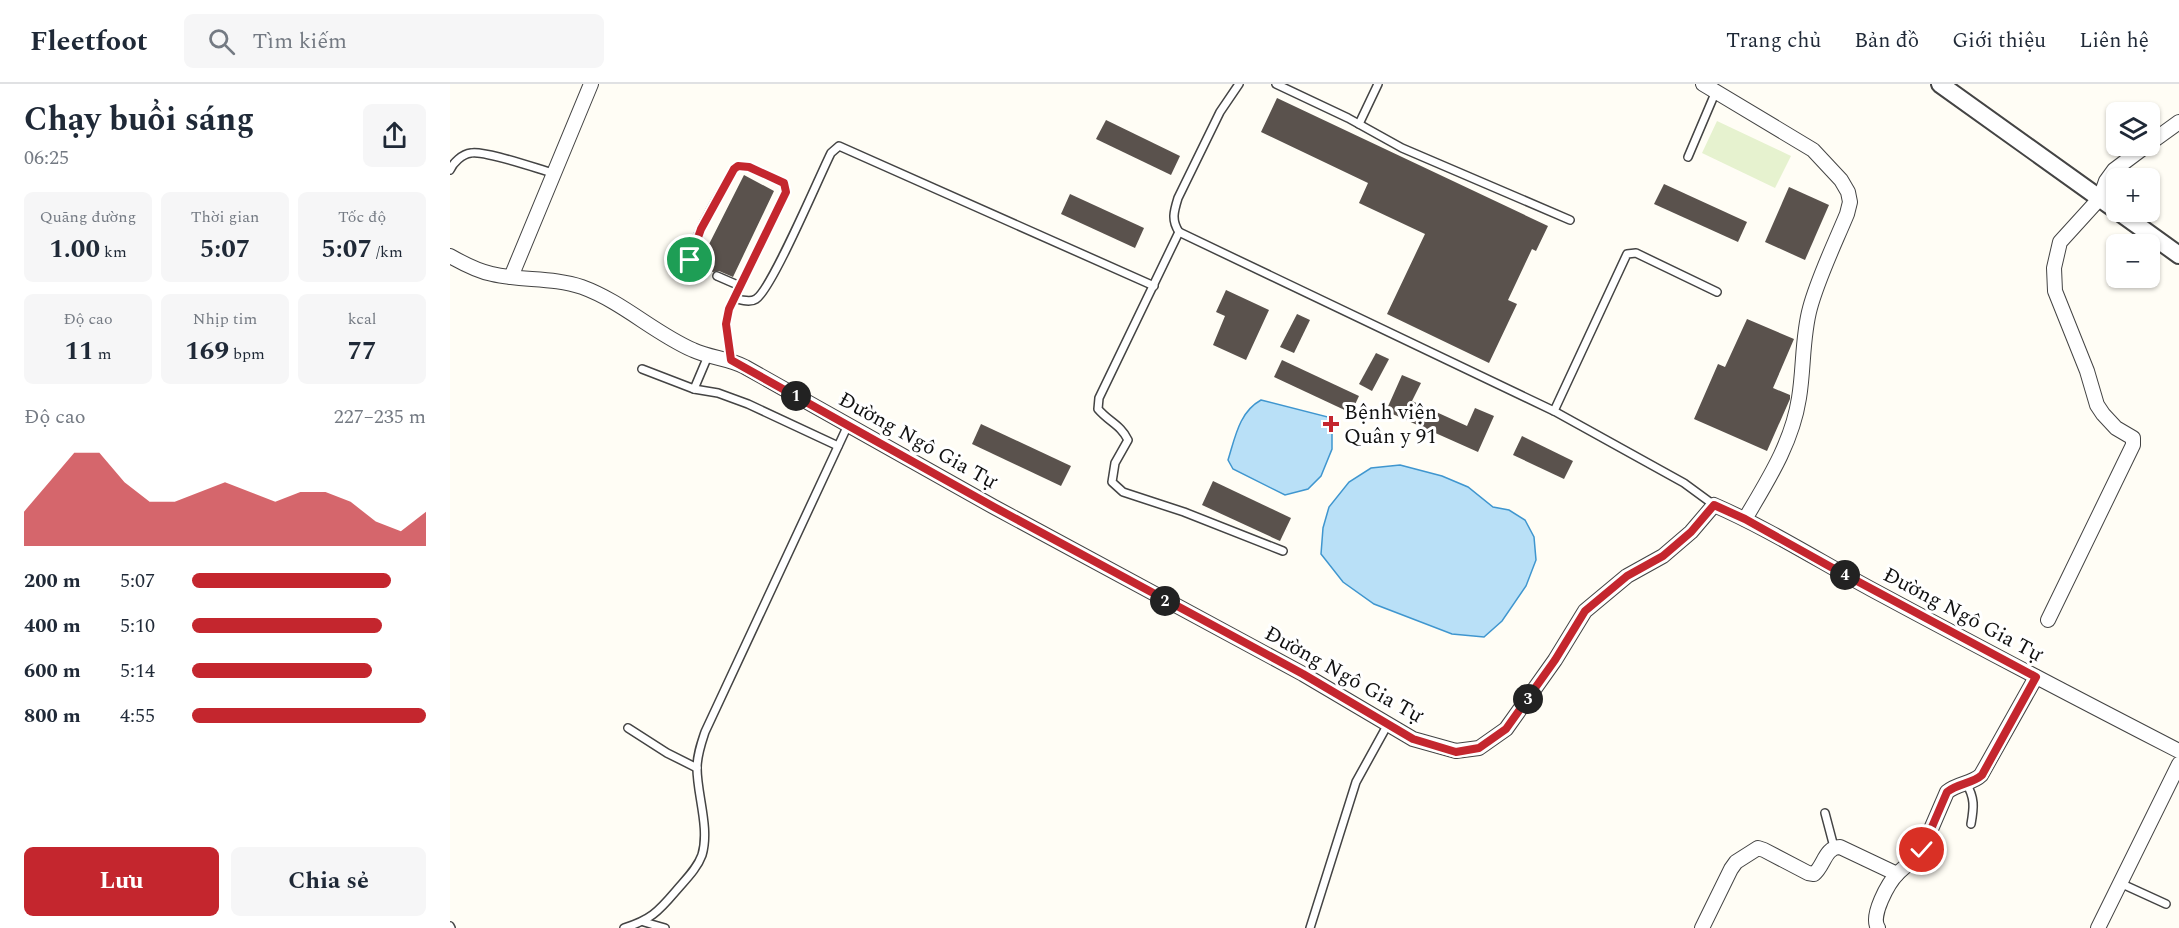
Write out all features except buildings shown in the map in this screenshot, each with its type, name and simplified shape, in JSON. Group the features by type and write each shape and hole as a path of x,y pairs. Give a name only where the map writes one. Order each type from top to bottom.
{"street":[{"path":"512,277 591,84"},
{"path":"1703,84 1813,150 1840,180 1848,192 1850,202 1810,305 1804,335 1804,364 1790,432 1780,461 1745,519"},
{"path":"1940,84 2106,202"},
{"path":"2160,136 2179,122"},
{"path":"2048,620 2133,445 2133,438 2116,428 2097,405 2087,371 2055,291 2054,268 2060,242 2100,198 2106,181 2114,170 2133,156"},
{"path":"2133,222 2179,255"},
{"name":"Đường Ngô Gia Tự","path":"450,256 475,269 512,277 555,280 582,287 608,299 681,344 708,356 731,360 1128,581 1303,674 1413,739 1456,752 1479,748 1506,729 1555,660 1585,611 1627,576 1663,556 1691,532 1714,505 1745,519 2036,677 2179,751"},
{"path":"1878,928 1875,918 1885,890 1897,873 1916,858 1922,850 1947,792 1953,787 1976,781 1982,775 2036,677"},
{"path":"2098,928 2179,764"},
{"path":"1702,928 1731,869 1736,862 1758,848 1808,873 1814,874 1818,871 1830,850 1840,847 1897,873"}],"lane":[{"path":"1239,84 1220,112 1178,198 1173,213 1174,225 1179,232 1554,411 1684,483 1714,505"},
{"path":"1276,84 1359,124 1402,148 1570,220"},
{"path":"1359,124 1378,84"},
{"path":"1688,157 1716,91"},
{"path":"734,298 748,301 756,299 762,293 831,153 839,146 1154,286"},
{"path":"450,170 453,162 471,152 554,173"},
{"path":"698,267 690,260 701,229 734,169 738,166 749,167 784,183 786,192 729,309 726,324 731,360"},
{"path":"1179,232 1099,398 1098,409 1105,418 1123,430 1128,440 1115,464 1112,482 1123,492 1184,512 1283,551"},
{"path":"1554,411 1627,254 1636,254 1717,292"},
{"path":"717,276 740,286"},
{"path":"694,389 708,356"},
{"path":"642,369 694,389 718,393 748,404 838,446"},
{"path":"624,928 656,914 695,868 702,854 704,837 697,768 705,732 848,425"},
{"path":"1310,928 1356,782 1388,724"},
{"path":"628,728 667,753 697,768"},
{"path":"1966,783 1973,795 1975,805 1971,824"},
{"path":"1825,813 1834,847"},
{"path":"2120,883 2166,904"},
{"path":"644,921 665,928"}],"green space":[{"path":"1717,121 1791,156 1775,188 1702,153"}],"water":[{"path":"1261,400 1328,417 1332,431 1332,449 1321,476 1308,489 1285,495 1233,469 1228,460 1243,418"},
{"path":"1400,465 1442,476 1468,487 1493,507 1509,510 1525,520 1534,537 1536,560 1526,586 1502,621 1484,637 1452,634 1374,604 1343,582 1321,554 1323,528 1329,507 1349,482 1371,468"}],"place":[{"name":"Bệnh viện Quân y 91","path":"1331,424"}],"route":[{"path":"690,260 701,229 734,169 738,166 749,167 784,183 786,192 729,309 726,324 731,360 994,507 1303,674 1413,739 1456,752 1479,748 1506,729 1555,660 1585,611 1627,576 1663,556 1691,532 1714,505 1745,519 2036,677 1982,775 1976,781 1953,787 1947,792 1922,850"}]}
